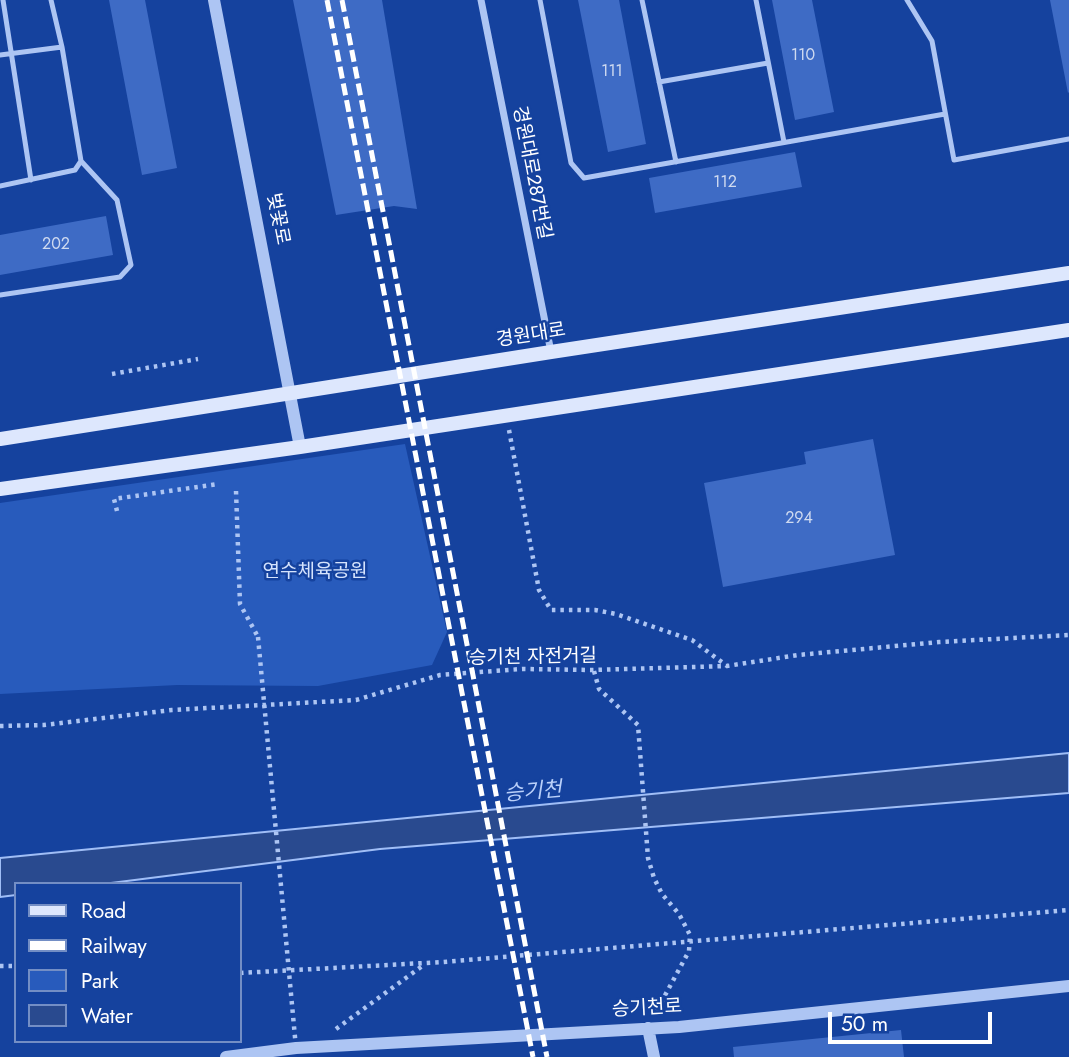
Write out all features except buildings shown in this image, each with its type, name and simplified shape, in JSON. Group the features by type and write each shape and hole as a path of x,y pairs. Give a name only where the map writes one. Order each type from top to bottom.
{"main road":[{"name":"경원대로","path":"0,439 1069,273"},
{"path":"0,489 300,447 1069,330"}],"street":[{"name":"벚꽃로","path":"214,0 300,447"},
{"name":"경원대로287번길","path":"481,0 551,352"},
{"name":"승기천로","path":"226,1057 296,1048 679,1027 1069,986"},
{"path":"648,1028 654,1057"}],"lane":[{"path":"3,0 31,180"},
{"path":"0,295 120,277 131,265 117,200 82,161 51,0"},
{"path":"540,0 571,163 584,178 945,114"},
{"path":"642,0 676,162"},
{"path":"756,0 784,142"},
{"path":"907,0 932,41 954,160 1069,139"},
{"path":"0,55 62,47"},
{"path":"659,82 768,63"},
{"path":"0,186 75,170 82,161"}],"path":[{"path":"112,374 198,359"},
{"path":"506,416 539,590 551,610 595,610 616,614 692,640 727,666"},
{"path":"117,511 114,499 218,485"},
{"path":"236,491 240,604 258,637 296,1048"},
{"name":"승기천 자전거길","path":"0,726 44,725 172,710 356,700 440,675 522,669 727,666 798,655 939,642 1069,635"},
{"path":"593,670 599,689 638,725 648,858 662,894 679,914 690,935 689,951 648,1028"},
{"path":"242,973 426,963 1069,910"},
{"path":"312,1047 426,963"}],"green space":[{"name":"연수체육공원","path":"405,444 447,632 432,665 318,686 177,685 0,694 0,503"}],"water":[{"path":"1069,753 1069,793 380,849 119,882 14,882 14,895 0,897 0,858"}],"railway":[{"path":"327,0 533,1057"},
{"path":"342,0 547,1057"}],"water label":[{"name":"승기천","path":"533,793"}]}
